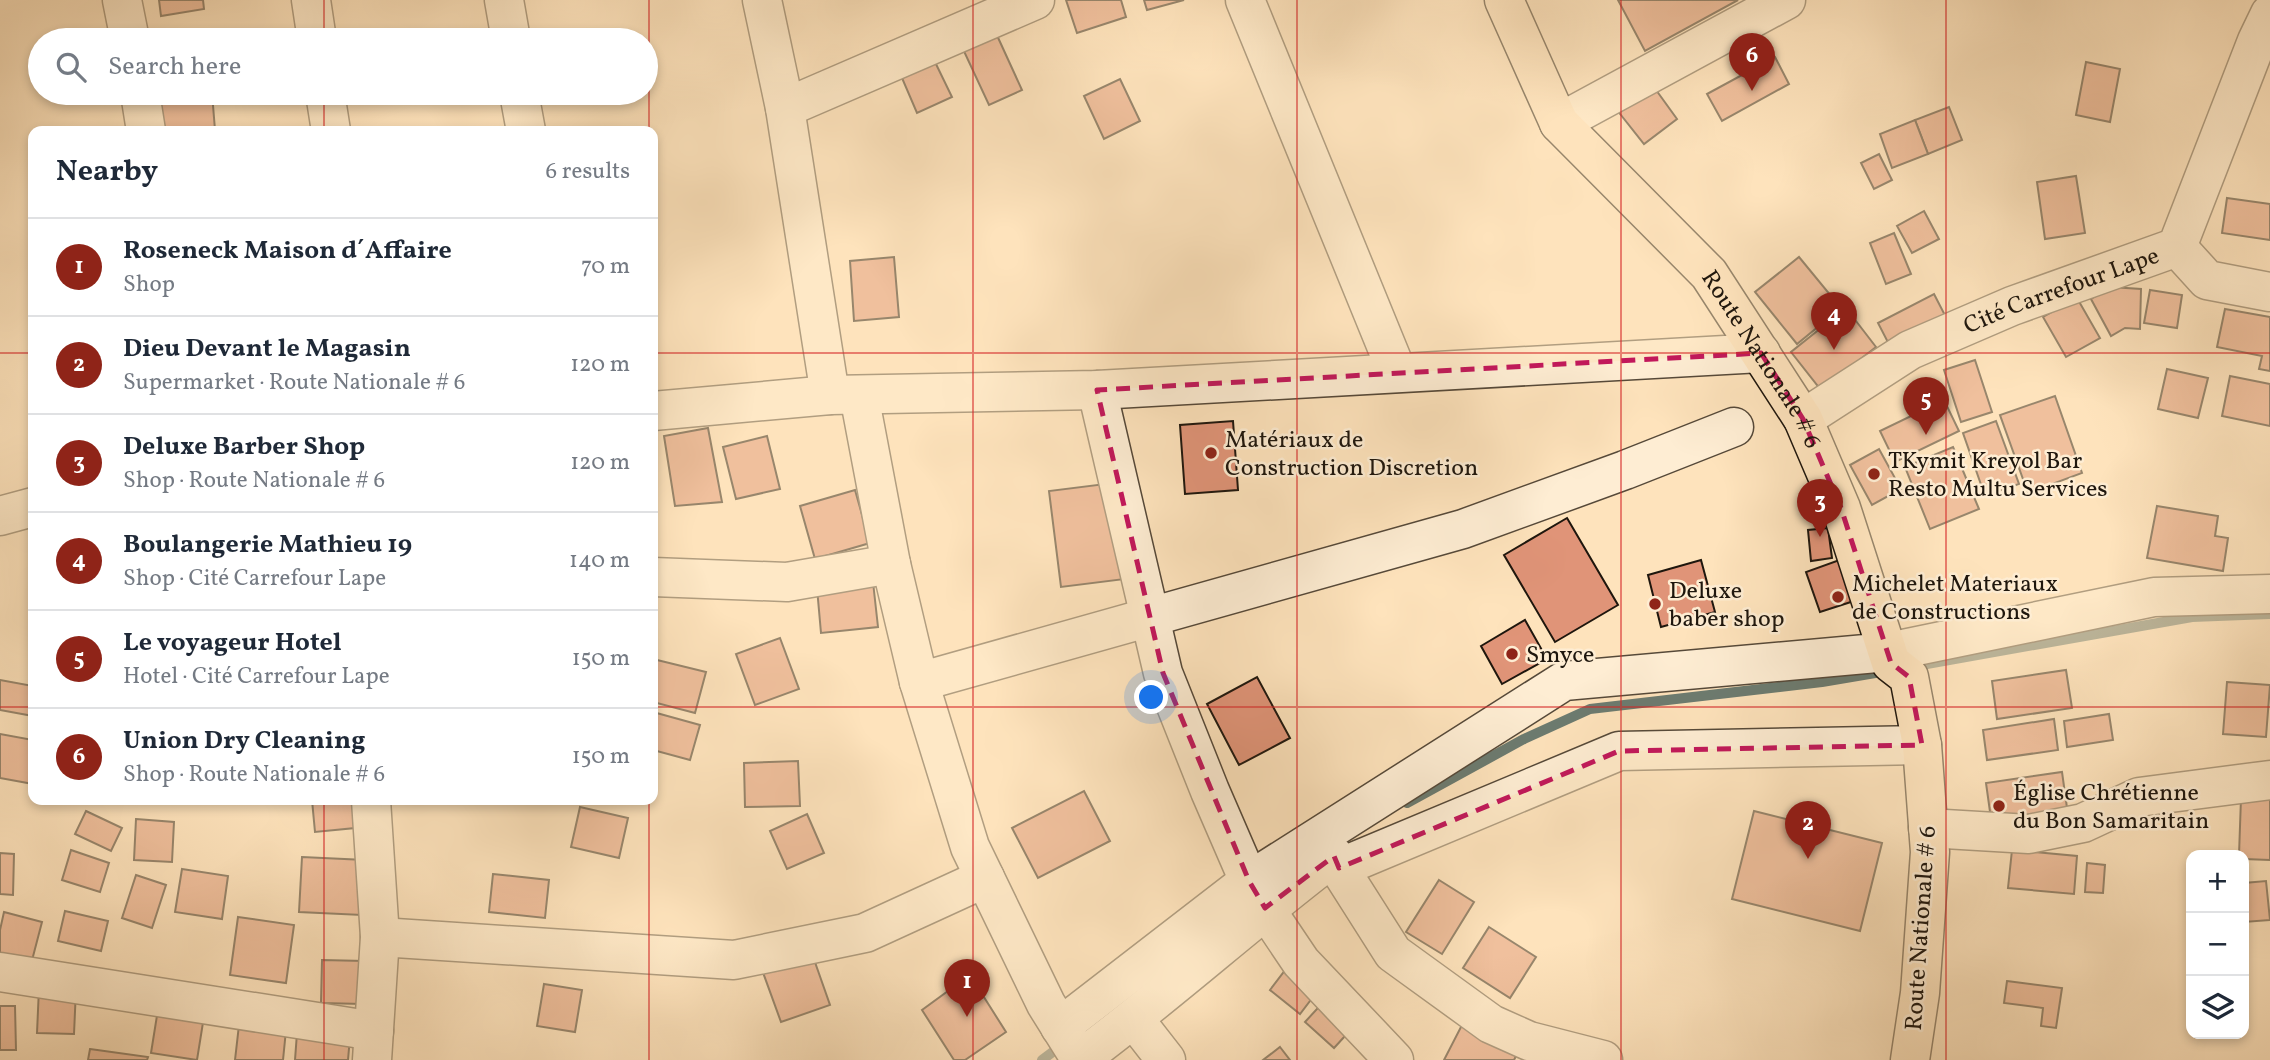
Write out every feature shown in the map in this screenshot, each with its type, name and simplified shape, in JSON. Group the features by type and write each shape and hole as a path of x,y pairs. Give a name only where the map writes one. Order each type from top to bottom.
{"main road":[{"name":"Route Nationale # 6","path":"1504,0 1559,123 1709,274 1803,419 1842,508 1922,745 1930,852 1920,993 1910,1060"}],"street":[{"path":"122,0 128,28"},
{"path":"311,0 315,28"},
{"path":"504,0 509,28"},
{"path":"762,0 845,395 891,564 919,682 970,847 1046,1004 1073,1048"},
{"path":"785,108 1035,0"},
{"path":"1245,0 1397,372"},
{"path":"1559,123 1786,0"},
{"name":"Cité Carrefour Lape","path":"1803,419 1910,350 2012,306 2177,247 2265,33"},
{"path":"142,105 145,126"},
{"path":"327,105 330,126"},
{"path":"521,105 525,126"},
{"path":"2177,247 2207,279 2270,292"},
{"path":"658,411 845,395 1097,390 1760,353"},
{"path":"1097,390 1163,673 1257,896 1301,962 1394,1060"},
{"path":"919,682 1463,529 1734,427"},
{"path":"0,516 28,508"},
{"path":"658,577 787,582 891,564"},
{"path":"1073,1048 1257,896 1564,681 1896,664 2154,597 2270,594"},
{"path":"1339,868 1619,751 1922,745"},
{"path":"1928,828 2029,834 2083,824 2139,797 2270,779"},
{"path":"0,972 373,1046 380,937 371,805"},
{"path":"1073,1048 1134,1018 1257,896 1334,856 1393,953 1491,1024 1529,1041 1603,1060"},
{"path":"380,937 734,960 865,933 985,878"},
{"path":"1134,1018 1167,1060"}],"highlighted area":[{"path":"1761,353 1803,419 1841,508 1891,663 1909,677 1922,745 1619,751 1339,868 1334,856 1265,908 1249,881 1163,673 1097,390"}],"building":[{"path":"159,0 203,0 204,9 161,16"},
{"path":"1066,0 1121,0 1126,17 1077,33"},
{"path":"1144,0 1184,0 1147,10"},
{"path":"1618,0 1738,0 1645,51"},
{"path":"995,31 1022,90 989,105 962,47"},
{"path":"1775,57 1789,84 1722,121 1707,94"},
{"path":"935,62 952,97 917,113 902,78"},
{"path":"2086,62 2120,69 2110,122 2076,115"},
{"path":"1120,79 1140,121 1104,139 1084,96"},
{"path":"1651,83 1677,119 1644,144 1617,110"},
{"path":"158,105 213,105 215,126 160,126"},
{"path":"1949,107 1962,140 1928,154 1915,120"},
{"path":"1915,120 1928,154 1892,168 1880,134"},
{"path":"1879,154 1892,180 1874,189 1861,163"},
{"path":"2076,176 2085,233 2045,239 2037,182"},
{"path":"2227,198 2270,204 2270,240 2222,233"},
{"path":"1924,211 1939,239 1912,253 1897,226"},
{"path":"1894,233 1911,274 1886,284 1870,243"},
{"path":"894,257 899,317 854,321 850,261"},
{"path":"1799,257 1841,308 1797,344 1755,292"},
{"path":"2111,287 2141,289 2140,329 2125,328 2111,336 2091,299"},
{"path":"2150,290 2182,295 2177,328 2144,323"},
{"path":"1934,294 1951,327 1895,356 1878,323"},
{"path":"2077,298 2100,338 2066,357 2043,317"},
{"path":"1846,308 1876,347 1821,390 1791,352"},
{"path":"2225,309 2270,317 2270,371 2259,369 2262,356 2217,347"},
{"path":"1975,360 1992,412 1961,422 1944,370"},
{"path":"2167,369 2208,378 2198,418 2158,409"},
{"path":"2230,376 2270,384 2270,426 2222,416"},
{"path":"2055,396 2082,473 2028,493 2000,415"},
{"path":"1944,400 1959,431 1895,462 1880,431"},
{"path":"1233,421 1238,490 1185,494 1180,425"},
{"path":"1996,421 2019,484 1985,496 1963,433"},
{"path":"708,428 722,502 675,506 664,436"},
{"path":"767,436 780,489 736,499 723,447"},
{"path":"1953,447 1979,509 1930,529 1905,467"},
{"path":"1879,449 1901,489 1872,505 1850,465"},
{"path":"1113,483 1125,579 1061,587 1049,491"},
{"path":"855,490 870,543 815,559 800,506"},
{"path":"2157,506 2218,516 2215,536 2228,538 2223,571 2147,558"},
{"path":"1567,518 1618,605 1555,642 1504,555"},
{"path":"1828,528 1832,558 1811,561 1808,530"},
{"path":"1845,558 1860,599 1820,612 1806,572"},
{"path":"1701,560 1715,612 1661,627 1648,575"},
{"path":"873,582 878,627 821,633 817,588"},
{"path":"1525,620 1547,659 1502,684 1481,646"},
{"path":"780,638 799,689 755,705 736,654"},
{"path":"658,660 706,672 695,713 658,703"},
{"path":"2066,670 2072,708 1997,719 1992,681"},
{"path":"1257,677 1290,738 1239,765 1207,704"},
{"path":"0,680 28,685 28,715 0,710"},
{"path":"2227,682 2270,685 2266,737 2223,734"},
{"path":"658,713 700,725 690,760 658,751"},
{"path":"2109,714 2113,740 2067,747 2064,721"},
{"path":"2054,719 2058,750 1987,760 1983,730"},
{"path":"0,734 28,739 28,783 0,778"},
{"path":"798,761 800,806 745,807 744,763"},
{"path":"2062,772 2068,815 1992,826 1986,783"},
{"path":"1084,791 1110,841 1038,878 1012,828"},
{"path":"2241,798 2270,799 2270,860 2249,859 2249,850 2239,850"},
{"path":"312,805 353,805 355,828 315,832"},
{"path":"580,807 628,818 619,858 571,847"},
{"path":"86,811 122,828 111,851 75,834"},
{"path":"1754,811 1882,843 1860,931 1732,899"},
{"path":"807,814 824,853 787,869 770,831"},
{"path":"136,819 174,822 172,862 134,860"},
{"path":"71,850 109,863 100,892 62,880"},
{"path":"2012,850 2077,856 2074,894 2008,888"},
{"path":"0,853 14,854 13,895 0,894"},
{"path":"302,857 365,860 362,915 299,912"},
{"path":"2087,863 2105,865 2103,893 2085,892"},
{"path":"182,869 228,876 222,919 175,912"},
{"path":"493,874 549,880 545,918 489,912"},
{"path":"136,875 166,885 152,928 122,918"},
{"path":"1439,880 1474,902 1442,954 1406,932"},
{"path":"2266,881 2270,920 2249,922 2249,883"},
{"path":"65,911 108,921 101,951 58,941"},
{"path":"4,912 42,922 30,968 0,960 0,930"},
{"path":"238,917 294,925 286,983 230,975"},
{"path":"1489,927 1536,957 1510,998 1463,968"},
{"path":"810,948 830,1005 781,1022 761,967"},
{"path":"322,960 364,961 363,1004 321,1003"},
{"path":"1286,969 1316,993 1300,1014 1270,990"},
{"path":"970,975 1006,1032 965,1060 954,1060 922,1010"},
{"path":"2007,981 2062,988 2056,1028 2041,1026 2043,1008 2004,1003"},
{"path":"544,984 582,990 575,1032 537,1026"},
{"path":"39,988 76,989 74,1034 37,1033"},
{"path":"1328,997 1356,1024 1334,1048 1305,1022"},
{"path":"159,1003 205,1010 197,1060 151,1053"},
{"path":"0,1006 15,1006 16,1050 0,1050"},
{"path":"1463,1023 1519,1050 1514,1060 1444,1060"},
{"path":"239,1025 286,1030 283,1060 235,1060"},
{"path":"297,1033 350,1037 348,1060 295,1060"},
{"path":"1280,1047 1290,1060 1263,1060"},
{"path":"90,1049 148,1057 147,1060 88,1060"}],"waterway":[{"path":"1910,667 2192,617 2270,614"},
{"path":"1407,803 1524,739 1590,709 1822,682 1887,671"},
{"path":"1042,1060 1062,1045"}],"place":[{"name":"Union Dry Cleaning","path":"1752,91"},
{"name":"Boulangerie Mathieu 19","path":"1834,350"},
{"name":"Le voyageur Hotel","path":"1926,435"},
{"name":"Matériaux de Construction Discretion","path":"1211,453"},
{"name":"TKymit Kreyol Bar Resto Multu Services","path":"1874,474"},
{"name":"Deluxe Barber Shop","path":"1820,537"},
{"name":"Michelet Materiaux de Constructions","path":"1838,597"},
{"name":"Deluxe baber shop","path":"1655,604"},
{"name":"Smyce","path":"1512,654"},
{"name":"Église Chrétienne du Bon Samaritain","path":"1999,806"},
{"name":"Dieu Devant le Magasin","path":"1808,859"},
{"name":"Roseneck Maison d´Affaire","path":"967,1017"}]}
